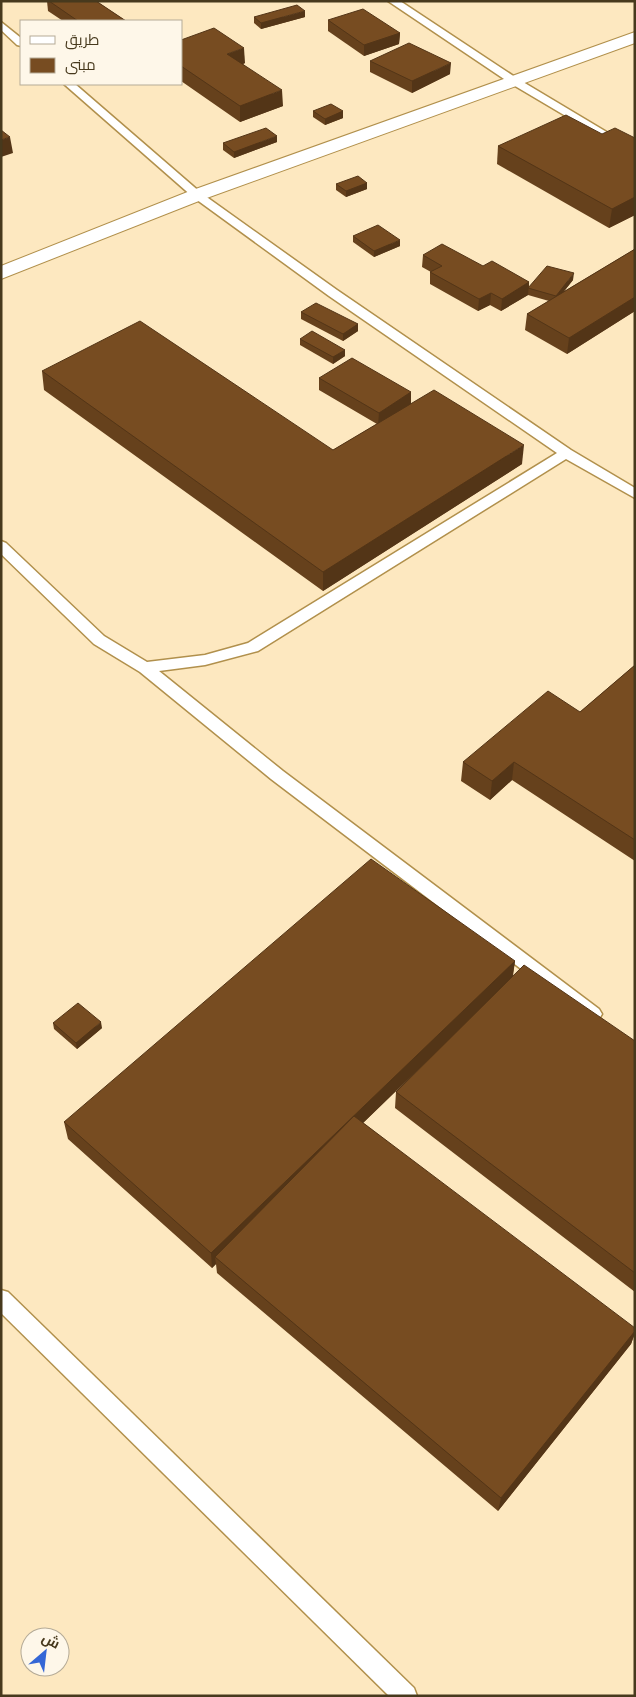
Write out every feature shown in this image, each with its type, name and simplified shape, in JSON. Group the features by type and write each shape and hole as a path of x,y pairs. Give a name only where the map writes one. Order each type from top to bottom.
{"street":[{"path":"1,273 197,195 635,36"}],"lane":[{"path":"393,1 514,81 635,154"},
{"path":"1,25 20,42"},
{"path":"70,85 197,195 341,298 566,453 635,494"},
{"path":"145,668 206,660 253,647 566,453"},
{"path":"1,546 99,640 145,668 277,775 603,1022"},
{"path":"1,1299 406,1696"}],"building":[{"path":"49,1 96,1 124,20 77,20"},
{"path":"297,5 305,11 261,23 254,17"},
{"path":"363,9 400,33 364,45 328,20"},
{"path":"214,28 244,48 227,54 282,90 240,106 182,67 182,40"},
{"path":"409,43 451,63 412,81 370,61"},
{"path":"331,104 343,111 325,119 313,111"},
{"path":"566,115 602,134 615,128 635,138 635,197 612,209 498,146"},
{"path":"266,128 277,136 234,152 223,143"},
{"path":"1,130 10,137 1,140"},
{"path":"358,176 367,183 346,191 336,184"},
{"path":"378,225 400,240 374,251 353,236"},
{"path":"442,244 483,266 492,261 529,282 502,299 491,293 479,299 430,272 442,266 423,255"},
{"path":"635,249 635,297 569,338 527,314"},
{"path":"547,266 574,273 556,296 528,288"},
{"path":"316,303 358,324 343,334 301,312"},
{"path":"140,321 333,450 434,390 524,445 323,572 42,371"},
{"path":"312,331 345,350 333,357 300,339"},
{"path":"352,358 411,392 379,413 319,378"},
{"path":"635,665 635,840 514,762 492,781 463,762 548,691 580,712"},
{"path":"371,859 515,961 211,1253 64,1122"},
{"path":"524,965 635,1041 635,1273 396,1092"},
{"path":"78,1003 101,1022 76,1043 53,1023"},
{"path":"354,1116 635,1328 635,1331 501,1498 215,1257"}]}
